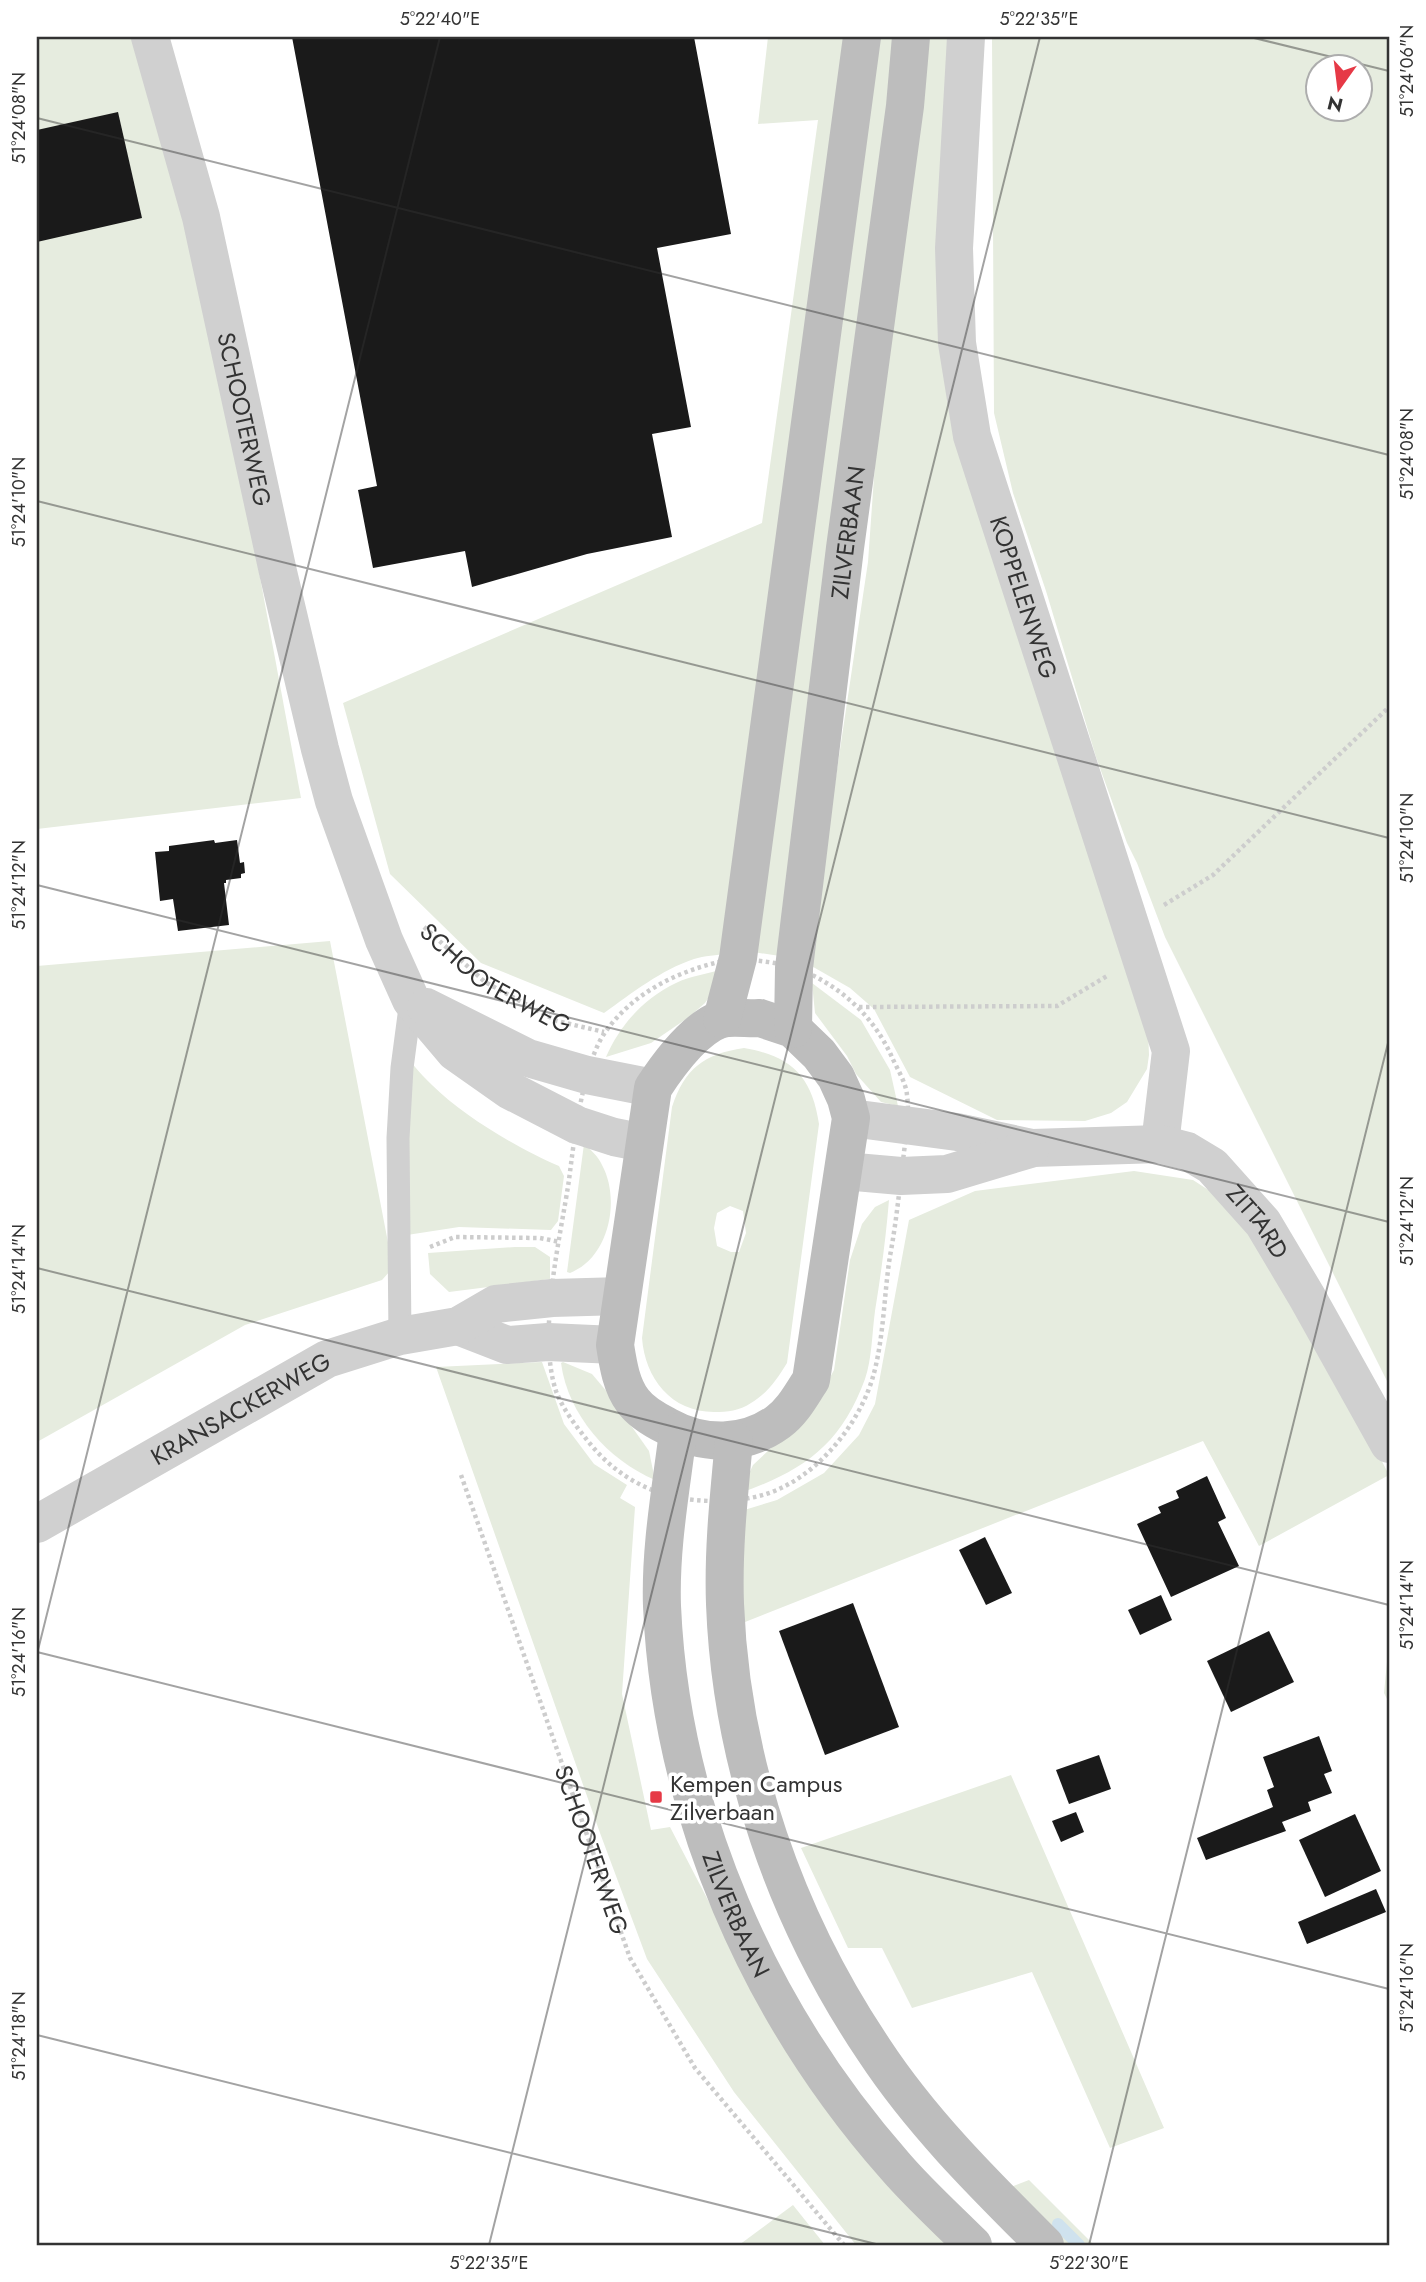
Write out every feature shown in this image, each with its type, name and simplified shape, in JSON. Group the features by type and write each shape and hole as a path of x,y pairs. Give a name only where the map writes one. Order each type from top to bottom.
{"main road":[{"name":"ZILVERBAAN","path":"722,1019 739,947 862,37"},
{"name":"ZILVERBAAN","path":"793,1029 794,968 845,548 905,106 911,37"},
{"path":"760,1018 793,1029 819,1054 836,1077 851,1118 810,1380 796,1404 779,1421 758,1434 734,1441 706,1441 678,1432 653,1418 632,1401 620,1375 615,1345 653,1088 676,1055 698,1035 722,1019 760,1018"},
{"name":"ZILVERBAAN","path":"678,1432 664,1548 662,1604 675,1715 690,1791 712,1857 739,1928 776,1998 822,2073 896,2168 973,2245"},
{"path":"734,1441 724,1551 727,1642 751,1782 793,1903 851,2014 875,2052 919,2111 970,2171 1045,2245"}],"street":[{"name":"SCHOOTERWEG","path":"150,37 201,216 278,572 334,801 371,908 411,1000 455,1052 509,1090 578,1125 614,1137 644,1143"},
{"name":"KOPPELENWEG","path":"966,37 954,248 957,343 972,436 1171,1051 1160,1144"},
{"name":"SCHOOTERWEG","path":"411,1000 528,1058 587,1075 653,1088"},
{"name":"ZITTARD","path":"851,1118 957,1132 1032,1148 1160,1144 1187,1151 1212,1166 1263,1223 1389,1444"},
{"name":"ZITTARD","path":"844,1171 901,1177 947,1174 1032,1148"},
{"name":"KRANSACKERWEG","path":"37,1524 327,1359 400,1336 458,1326 496,1304 552,1298 622,1296"},
{"path":"458,1326 507,1345 548,1342 615,1345"}],"lane":[{"path":"400,1336 398,1138 402,1068 411,1000"}],"path":[{"name":"SCHOOTERWEG","path":"414,919 485,982 557,1021 604,1032"},
{"path":"548,1342 572,1161"},
{"path":"423,1249 456,1237 540,1238 560,1242"},
{"name":"SCHOOTERWEG","path":"461,1475 630,1958 695,2068 844,2245"}],"shaded area":[{"path":"37,37 133,37 212,319 301,798 37,829"},
{"path":"768,37 851,37 727,954 694,959 670,969 604,1013 481,963 390,874 343,703 762,523 818,120 758,124"},
{"path":"874,37 901,37 780,956 753,952"},
{"path":"923,37 957,37 946,301 1148,1030 1147,1069 1127,1102 1111,1113 1085,1121 997,1120 910,1077 874,1009 850,988 808,964 868,562 884,337"},
{"path":"992,37 1389,37 1389,1385 1165,937 1096,757 1013,493 994,413"},
{"path":"330,941 391,1258 390,1271 382,1280 245,1325 37,1442 37,966"},
{"path":"723,969 718,984 705,1003 689,1017 651,1043 606,1057 626,1023 654,996 681,981"},
{"path":"812,983 861,1020 890,1070 898,1106 881,1102 856,1074 847,1056 815,1013"},
{"path":"396,1044 427,1080 475,1120 527,1151 559,1166 564,1176 558,1221 551,1230 459,1227 407,1235"},
{"path":"744,1048 787,1063 805,1081 816,1107 819,1124 787,1363 772,1385 747,1406 714,1412 685,1406 663,1390 648,1366 642,1338 672,1107 683,1082 698,1065","holes":["730,1206 743,1211 746,1233 739,1252 731,1252 717,1246 714,1228 717,1213"]},
{"path":"584,1144 598,1159 608,1179 611,1211 608,1226 594,1255 570,1273 567,1272"},
{"path":"1134,1171 1193,1180 1253,1219 1296,1294 1389,1475 1259,1546 1203,1441 740,1624 741,1511 777,1500 824,1473 859,1435 875,1404 909,1220 975,1191"},
{"path":"889,1200 869,1363 855,1402 832,1438 801,1465 740,1493 753,1465 813,1409 834,1370 850,1260 862,1224 875,1207"},
{"path":"535,1247 550,1257 550,1279 449,1292 430,1274 428,1253"},
{"path":"542,1362 564,1424 594,1464 627,1485 620,1498 635,1507 622,1694 651,1830 670,1827 736,1954 958,2245 856,2245 734,2092 647,1959 436,1367"},
{"path":"563,1362 592,1374 608,1393 649,1451 655,1480 621,1461 593,1434 572,1400 565,1382"},
{"path":"1389,1641 1389,1703 1384,1693"},
{"path":"1011,1775 1164,2128 1110,2148 1032,1972 912,2008 882,1948 848,1948 801,1848"},
{"path":"1029,2180 1094,2245 1058,2245 1003,2190"},
{"path":"793,2205 825,2245 739,2245"}],"building":[{"path":"292,37 694,37 731,234 657,248 691,427 652,434 672,537 587,554 472,587 465,551 373,568 358,490 377,486"},
{"path":"118,112 142,218 37,242 37,130"},
{"path":"214,840 215,843 237,840 240,863 244,862 245,873 241,874 241,878 226,880 224,883 229,925 178,931 173,899 160,901 155,852 169,851 169,846"},
{"path":"1207,1476 1226,1518 1218,1522 1239,1566 1171,1597 1137,1524 1161,1513 1158,1507 1179,1498 1176,1491"},
{"path":"985,1537 1012,1593 986,1605 959,1550"},
{"path":"1161,1595 1172,1620 1140,1635 1128,1610"},
{"path":"853,1603 899,1727 825,1755 779,1631"},
{"path":"1269,1631 1294,1682 1231,1712 1207,1661"},
{"path":"1319,1736 1332,1771 1324,1774 1332,1793 1308,1802 1311,1811 1282,1822 1286,1831 1206,1860 1197,1838 1273,1807 1267,1790 1274,1787 1263,1757"},
{"path":"1099,1755 1111,1789 1069,1804 1056,1770"},
{"path":"1076,1812 1084,1832 1061,1842 1052,1821"},
{"path":"1355,1814 1381,1871 1325,1897 1299,1840"},
{"path":"1376,1889 1386,1912 1307,1944 1298,1922"}],"waterway":[{"path":"1058,2224 1079,2245"}],"place":[{"name":"Kempen Campus Zilverbaan","path":"656,1797"}]}
